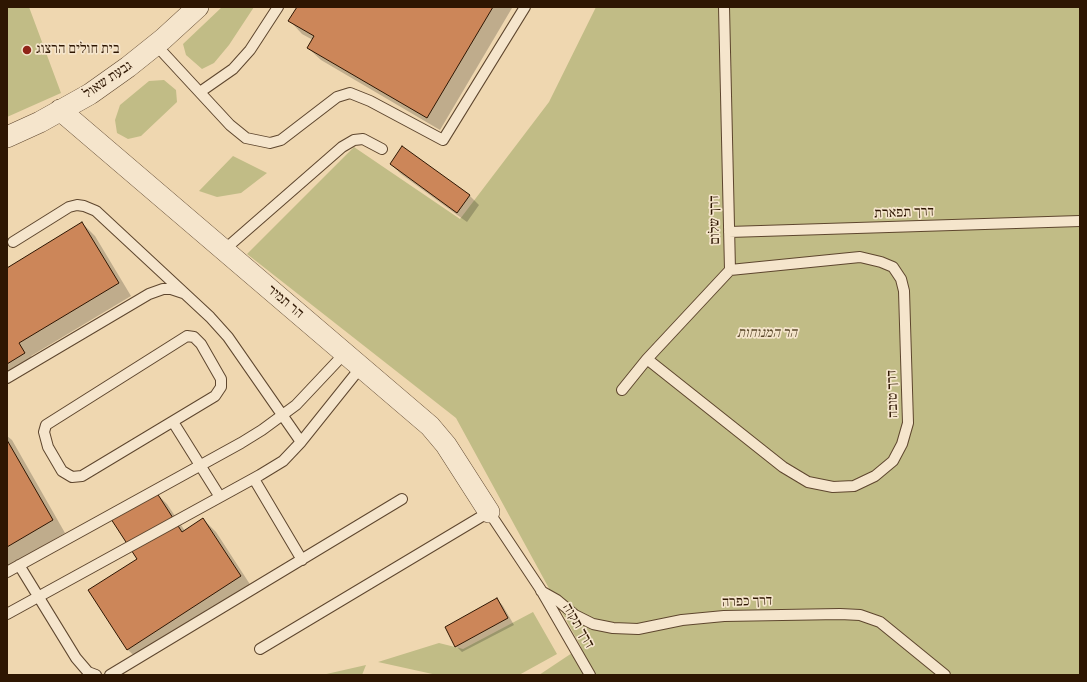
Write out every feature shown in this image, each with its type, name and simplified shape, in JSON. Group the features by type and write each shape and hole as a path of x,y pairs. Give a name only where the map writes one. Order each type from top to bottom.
{"street":[{"name":"גבעת שאול","path":"7,137 40,122 90,94 156,45 198,7"},
{"name":"הר תמיר","path":"60,110 430,426 446,445 489,512"}],"lane":[{"path":"200,92 232,69 250,50 278,7"},
{"path":"156,45 230,125 246,138 270,143 281,140 337,97 350,93 370,101 443,140 525,7"},
{"name":"דרך שלום","path":"724,7 730,270"},
{"path":"224,250 342,147 354,140 363,139 382,149"},
{"path":"13,242 76,205 84,206 96,211 185,293 228,337 301,442"},
{"name":"דרך תפארת","path":"729,232 1080,221"},
{"name":"דרך טובה","path":"647,359 783,467 808,482 833,487 854,486 875,476 893,461 902,444 908,424 904,291 901,279 893,267 881,262 860,257 730,270"},
{"path":"622,390 647,359 730,270"},
{"path":"7,378 149,294 164,289 171,289 185,293"},
{"path":"187,336 194,337 202,344 221,380 221,387 216,396 173,422 94,470 82,476 72,477 62,471 48,447 44,432 46,425 53,419 187,336"},
{"path":"7,572 241,443 296,405 345,353"},
{"path":"7,614 254,479 283,461 301,442 361,367"},
{"path":"173,422 199,466 220,497"},
{"path":"254,479 302,560"},
{"path":"110,675 402,499"},
{"path":"260,649 489,512"},
{"name":"דרך תקוה","path":"489,512 541,590 590,675"},
{"path":"19,565 76,658 88,672 96,675"},
{"name":"דרך כפרה","path":"541,590 558,600 574,615 593,624 613,628 638,629 682,620 724,616 840,614 860,616 880,622 945,675"}],"green space":[{"name":"בית חולים הרצוג","path":"7,7 29,7 61,93 7,117"},
{"path":"222,7 254,7 229,45 214,63 202,69 186,55 183,44"},
{"name":"הר המנוחות","path":"596,7 1080,7 1080,675 539,675 581,647 456,418 247,254 354,147 460,219 549,102"},
{"path":"164,80 176,90 177,102 141,136 128,139 117,133 115,120 120,105 149,81"},
{"path":"233,156 267,173 241,193 217,197 199,191"},
{"path":"533,612 557,654 519,675 437,675 378,662 439,643 463,649"},
{"path":"366,665 362,675 322,675"}],"building":[{"path":"297,7 493,7 427,118 307,48 314,36 288,21"},
{"path":"402,146 470,195 457,213 390,164"},
{"path":"82,222 119,283 19,343 25,353 7,364 7,268"},
{"path":"7,440 53,520 7,547"},
{"path":"155,490 182,532 203,518 241,576 127,650 88,590 137,559 111,519"},
{"path":"497,598 508,618 455,647 445,627"}],"place":[{"name":"בית חולים הרצוג","path":"27,50"}]}
